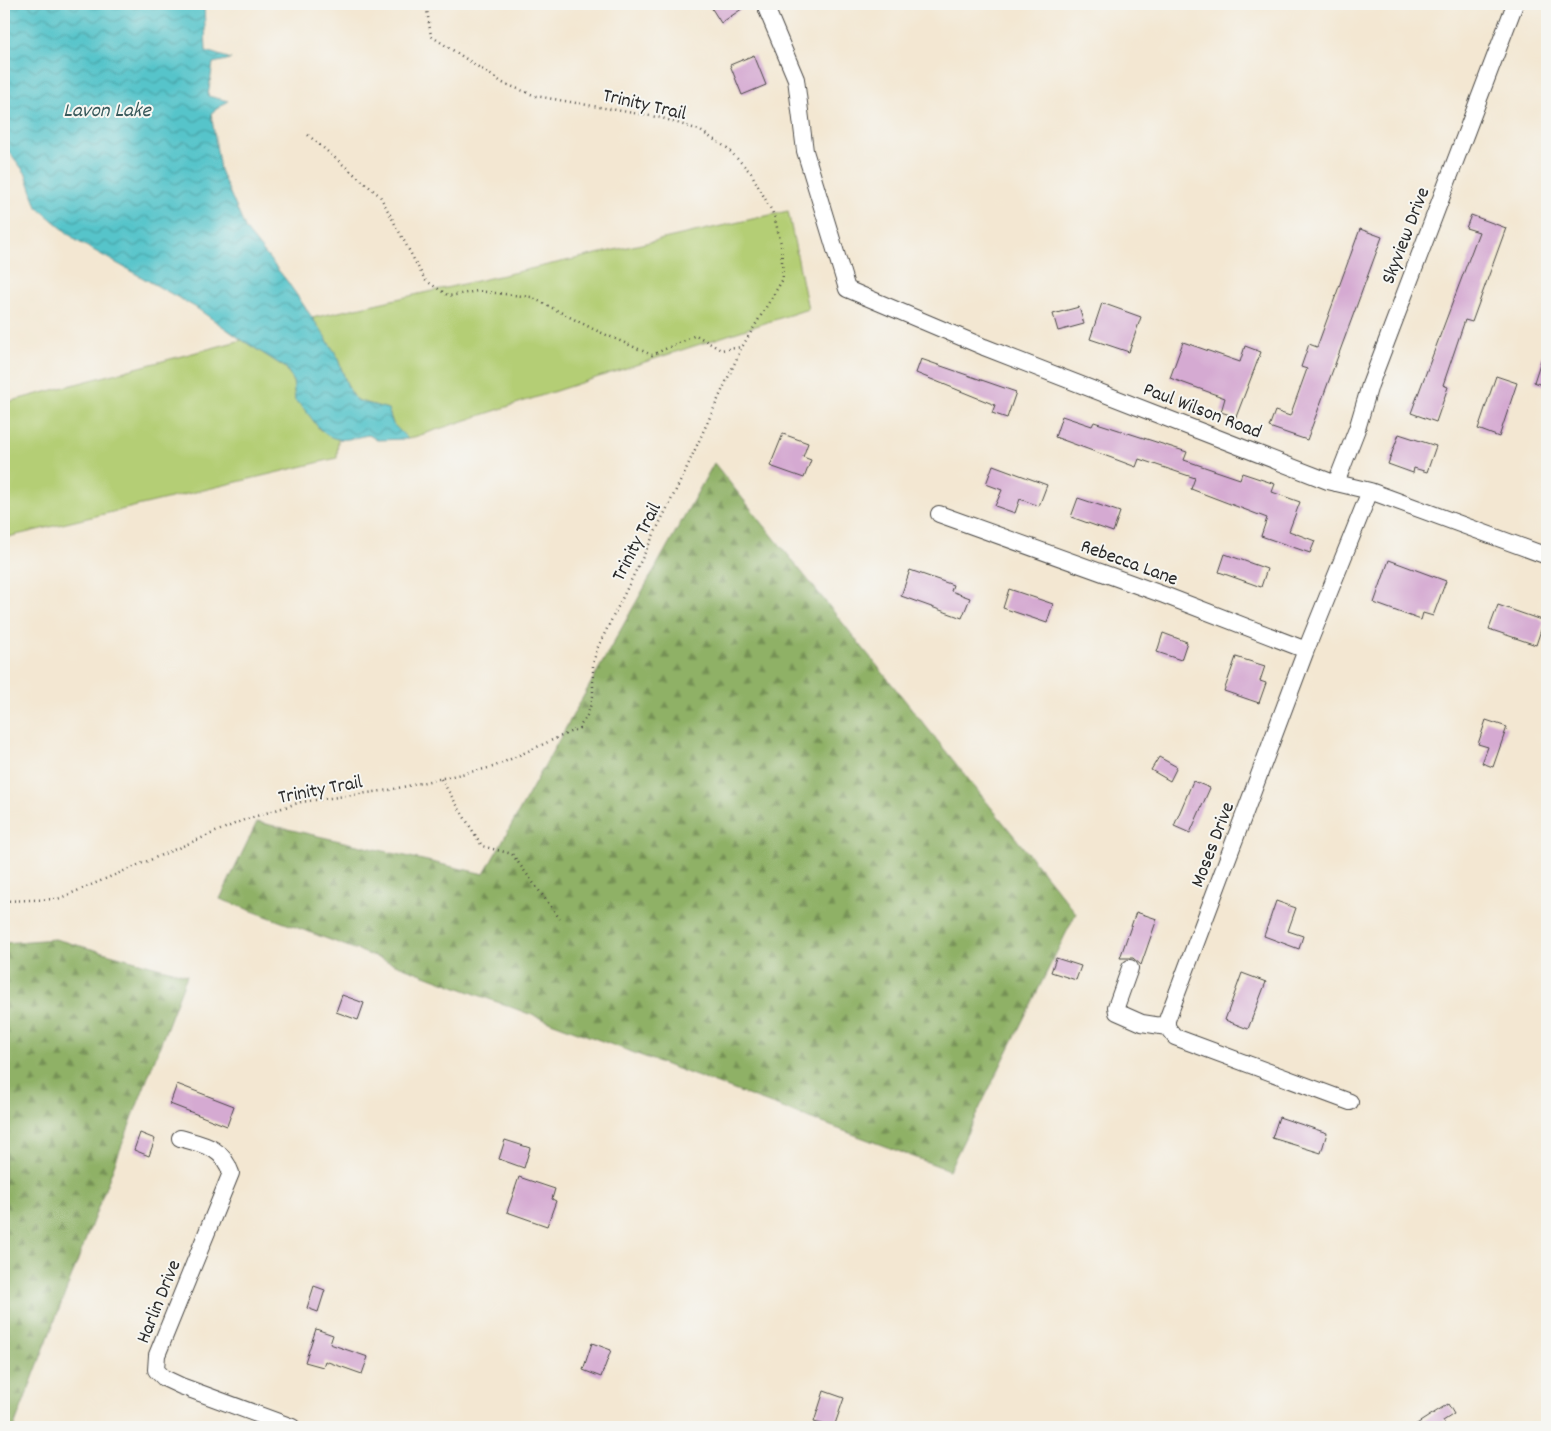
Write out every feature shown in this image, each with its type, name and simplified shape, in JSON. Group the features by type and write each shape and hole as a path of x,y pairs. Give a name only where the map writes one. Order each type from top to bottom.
{"street":[{"name":"Skyview Drive","path":"1336,483 1357,430 1377,367 1515,4"},
{"name":"Paul Wilson Road","path":"767,10 796,79 806,151 847,289 984,347 1336,483 1370,492 1547,556"},
{"name":"Moses Drive","path":"1167,1027 1169,1012 1306,650 1370,492"},
{"name":"Rebecca Lane","path":"939,514 1164,595 1306,650"},
{"path":"1130,968 1116,1007 1117,1012 1142,1023 1167,1027 1176,1037 1350,1102"},
{"name":"Harlin Drive","path":"180,1138 219,1152 227,1160 231,1173 157,1356 156,1370 164,1378 182,1386 292,1427"}],"path":[{"name":"Trinity Trail","path":"4,901 58,899 244,820 301,802 389,790 493,767 579,728 588,714 593,696 593,664 597,649 686,469 742,347 783,279 781,244 774,215 751,174 727,148 699,130 662,118 536,96 502,82 431,36 426,4"},
{"path":"308,135 380,196 425,280 449,296 478,291 531,297 593,329 652,355 696,335 721,350 742,347"},
{"path":"441,779 482,846 512,854 560,919"}],"green space":[{"path":"788,211 808,309 408,439 393,424 388,409 356,400 348,387 336,354 312,318"},
{"path":"242,340 286,368 293,380 295,401 303,406 320,430 338,439 337,458 4,538 4,403"},
{"path":"714,463 1076,913 949,1170 220,899 257,822 484,874"},
{"path":"55,939 187,975 14,1427 4,1427 4,943"}],"water":[{"name":"Lavon Lake","path":"4,4 204,4 206,51 231,59 213,63 208,96 228,101 211,113 220,170 246,230 287,281 322,332 336,354 348,387 356,400 388,409 393,424 408,439 377,440 369,435 338,439 324,433 295,401 293,380 286,368 195,307 77,241 37,207 26,174 4,145"}],"building":[{"path":"709,4 749,4 721,23"},
{"path":"754,55 766,85 742,95 730,65"},
{"path":"1471,215 1506,228 1472,322 1465,320 1443,385 1448,387 1436,422 1411,413 1479,232 1466,228"},
{"path":"1360,229 1382,237 1307,440 1269,427 1275,411 1290,416 1307,369 1301,367 1309,344 1317,347"},
{"path":"1102,303 1141,317 1129,352 1090,339"},
{"path":"1079,307 1084,324 1058,331 1053,314"},
{"path":"1183,342 1240,362 1245,346 1261,352 1236,417 1221,412 1225,398 1170,378"},
{"path":"1545,348 1547,348 1547,387 1534,382"},
{"path":"921,359 1016,392 1007,418 992,413 995,405 916,373"},
{"path":"1496,376 1517,383 1499,437 1478,429"},
{"path":"1062,416 1092,426 1094,422 1187,452 1184,460 1240,479 1242,473 1275,484 1272,492 1300,502 1289,531 1315,541 1310,553 1261,536 1267,518 1191,489 1195,478 1139,459 1136,467 1055,437"},
{"path":"783,434 808,443 803,457 811,460 804,478 770,466"},
{"path":"1399,434 1436,446 1427,472 1414,468 1413,473 1388,464"},
{"path":"993,465 1047,485 1039,506 1020,499 1015,513 995,506 1002,490 986,484"},
{"path":"1078,498 1120,512 1113,532 1071,517"},
{"path":"1225,554 1267,569 1261,587 1219,572"},
{"path":"1389,560 1446,581 1433,616 1423,613 1421,620 1374,603"},
{"path":"910,570 953,585 951,591 970,598 962,618 901,596"},
{"path":"1009,589 1053,604 1047,623 1003,608"},
{"path":"1498,605 1544,621 1536,645 1489,629"},
{"path":"1163,633 1187,642 1181,660 1157,652"},
{"path":"1236,657 1265,666 1260,681 1266,683 1259,703 1224,691"},
{"path":"1486,720 1507,727 1493,767 1482,763 1488,747 1478,744"},
{"path":"1159,757 1177,767 1170,781 1151,770"},
{"path":"1193,781 1210,788 1190,833 1174,826"},
{"path":"1276,901 1296,908 1288,931 1303,936 1299,949 1264,936"},
{"path":"1136,912 1157,919 1141,965 1133,958 1120,958"},
{"path":"1056,958 1081,966 1076,980 1051,972"},
{"path":"1242,973 1266,982 1248,1029 1225,1020"},
{"path":"342,995 364,1003 358,1020 336,1012"},
{"path":"177,1084 234,1106 227,1126 170,1104"},
{"path":"1279,1117 1327,1133 1321,1153 1272,1138"},
{"path":"140,1133 155,1139 149,1156 134,1150"},
{"path":"505,1140 530,1148 524,1168 499,1159"},
{"path":"519,1177 555,1189 552,1199 556,1201 547,1226 507,1212"},
{"path":"314,1286 325,1290 318,1312 307,1308"},
{"path":"316,1329 333,1335 330,1344 368,1357 362,1374 325,1361 323,1367 305,1362"},
{"path":"592,1343 611,1350 601,1377 583,1370"},
{"path":"824,1391 844,1398 834,1427 814,1422"},
{"path":"1448,1404 1454,1414 1443,1421 1447,1427 1412,1427"}]}
